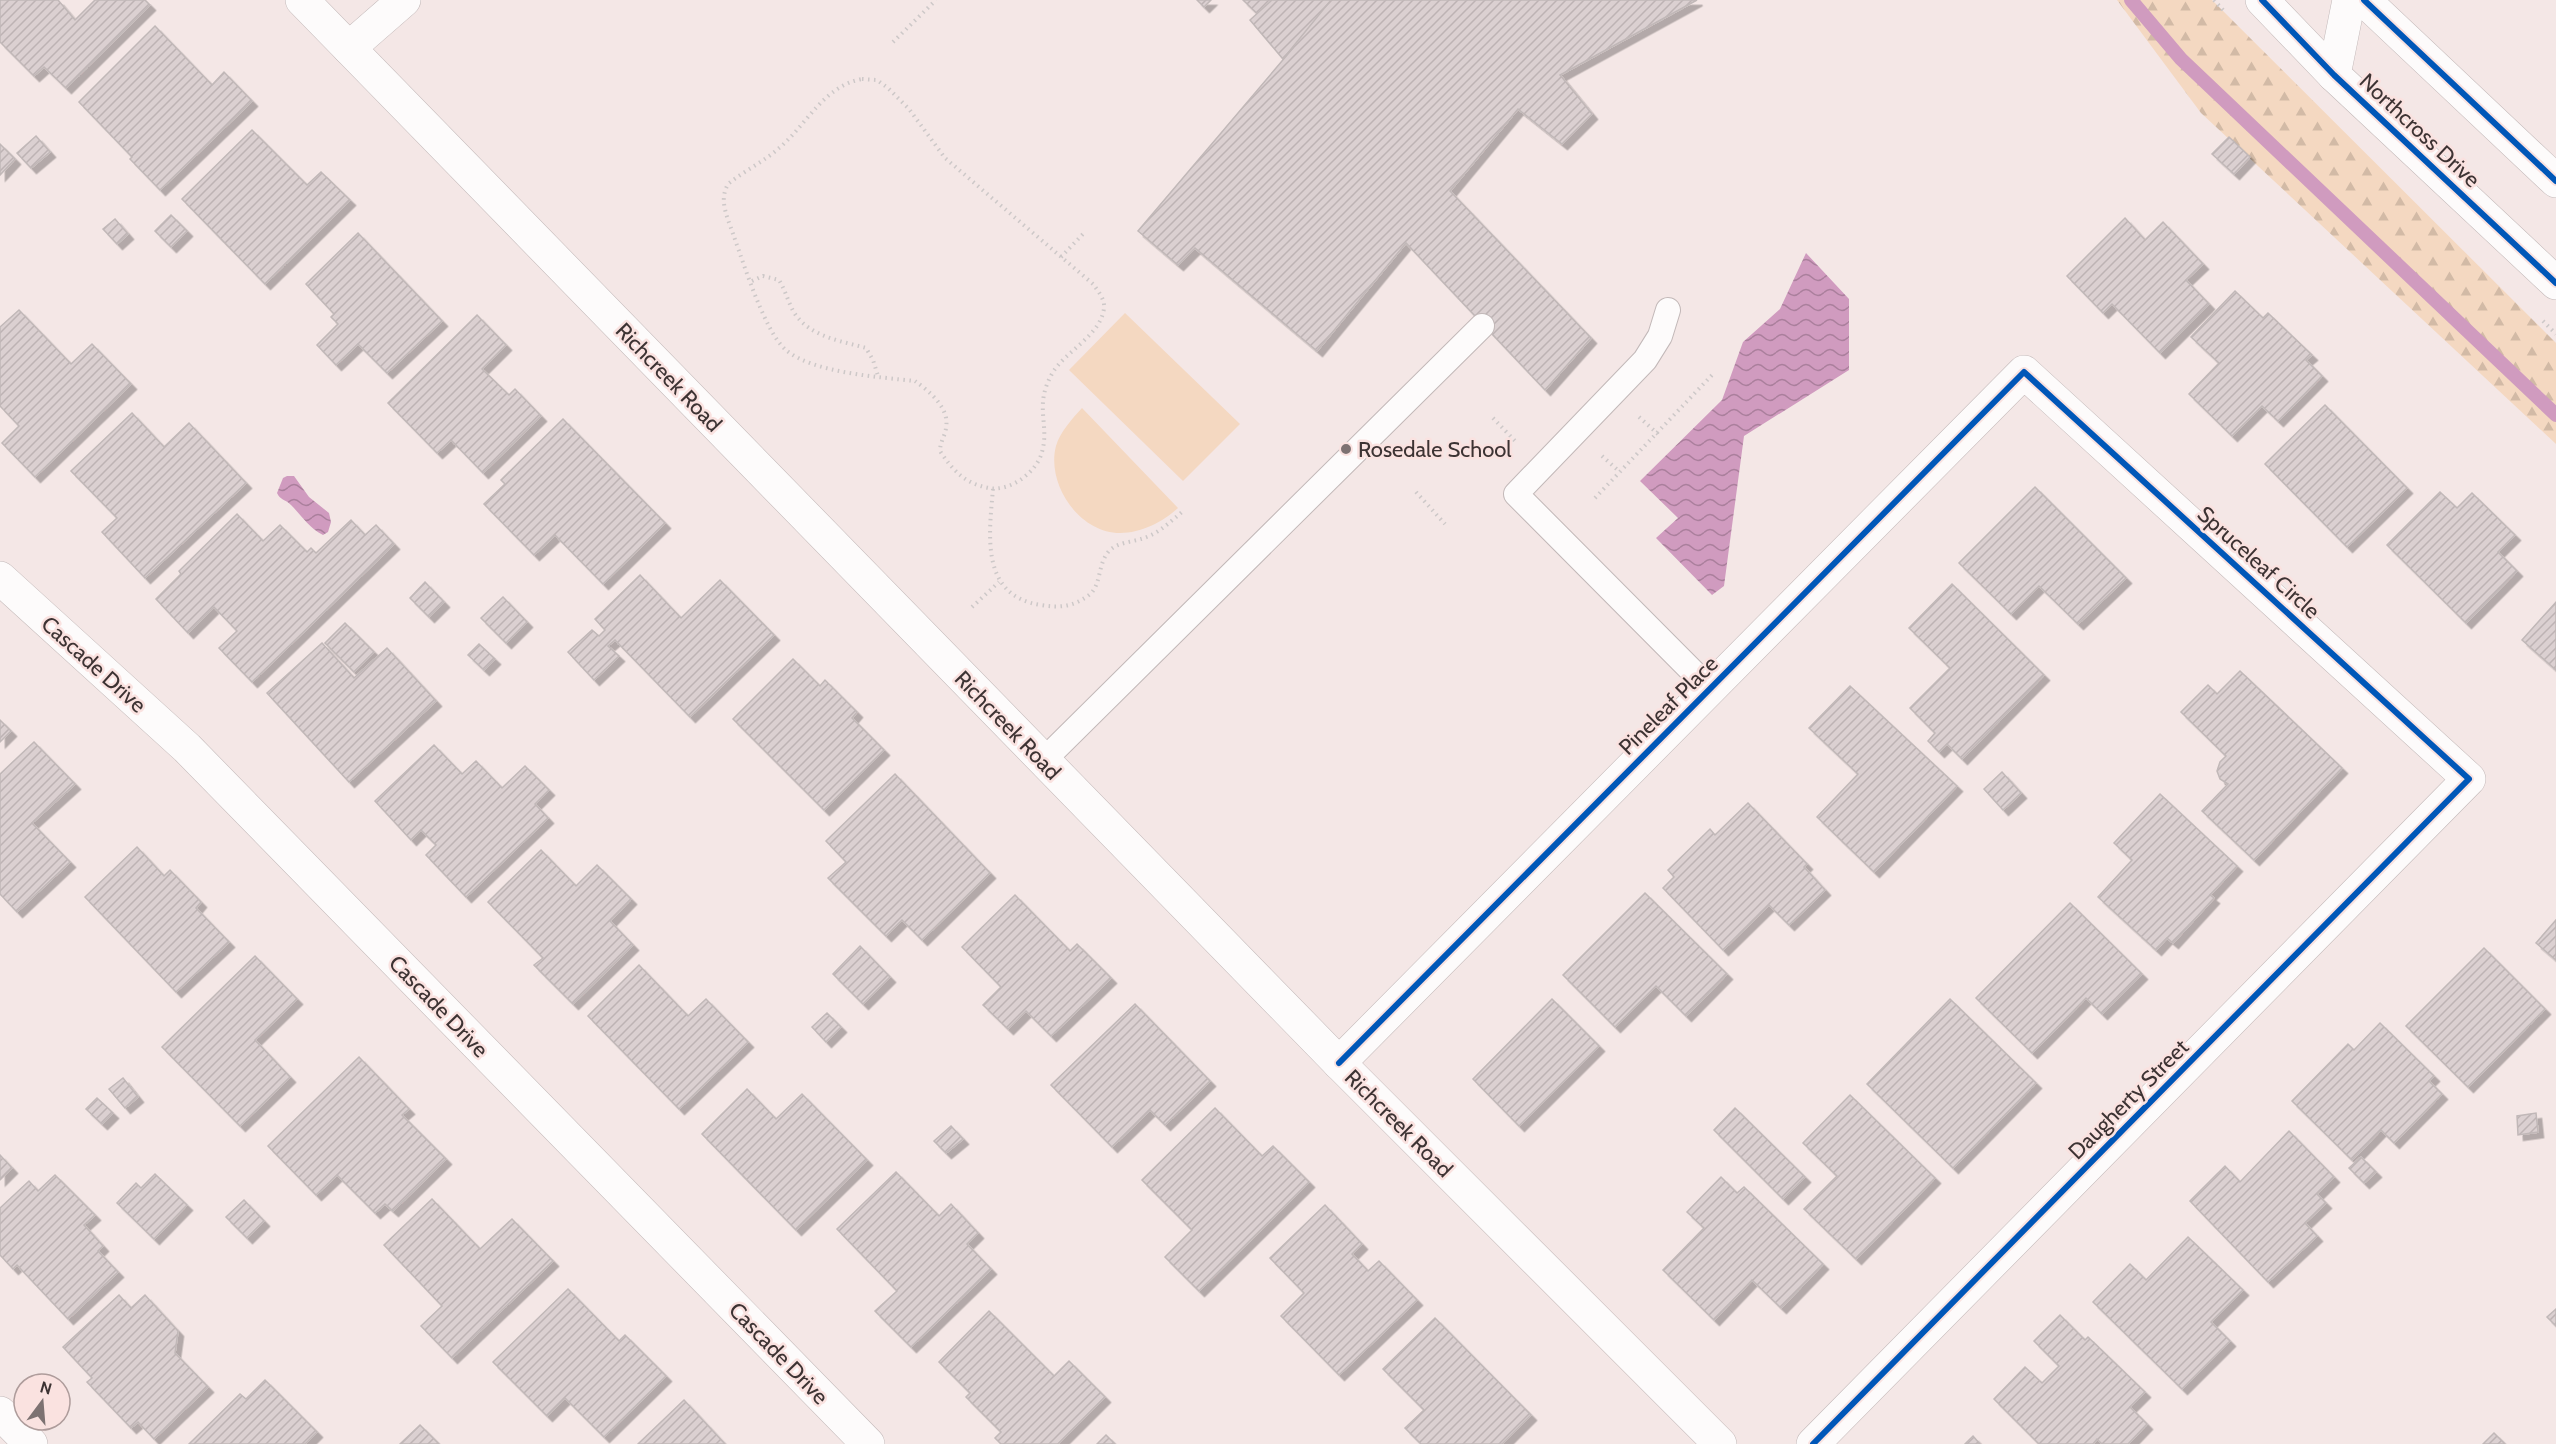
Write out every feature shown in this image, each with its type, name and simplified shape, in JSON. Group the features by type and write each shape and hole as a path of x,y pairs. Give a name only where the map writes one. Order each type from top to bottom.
{"street":[{"name":"Richcreek Road","path":"302,0 1339,1063 1720,1444"},
{"path":"349,48 404,0"},
{"name":"Northcross Drive","path":"2262,0 2334,75 2556,283"},
{"path":"2334,75 2349,0"},
{"path":"2364,0 2556,181"},
{"name":"Pineleaf Place","path":"1339,1063 2024,372"},
{"name":"Spruceleaf Circle","path":"2024,372 2469,779"},
{"name":"Cascade Drive","path":"0,578 187,748 868,1444"},
{"name":"Daugherty Street","path":"1813,1444 2469,779"},
{"path":"0,1413 31,1444"}],"lane":[{"path":"1668,310 1660,336 1645,360 1516,494 1710,689"},
{"path":"1043,761 1482,326"}],"path":[{"path":"893,42 936,0"},
{"path":"862,79 877,80 909,109 945,158 1093,284 1102,298 1104,308 1096,327 1054,370 1043,393 1042,454 1023,479 1009,486 993,489 976,485 956,474 947,461 940,445 947,425 940,405 928,390 915,381 822,366 787,351 771,329 752,281 723,204 724,192 728,184 777,150 801,129 824,97 835,88 862,79"},
{"path":"1061,257 1083,234"},
{"path":"752,281 763,276 779,280 796,314 805,325 827,338 866,348 878,376"},
{"path":"1595,498 1713,374"},
{"path":"1636,414 1658,434"},
{"path":"1493,417 1522,448"},
{"path":"1599,453 1620,472"},
{"path":"993,489 991,550 999,582 1013,595 1031,604 1059,608 1079,602 1092,593 1101,562 1110,549 1157,532 1182,512"},
{"path":"1416,492 1445,524"},
{"path":"972,607 999,582"}],"green space":[{"path":"2117,0 2212,0 2556,343 2556,444 2201,113"},
{"path":"1125,313 1240,424 1183,481 1069,370"},
{"path":"1082,408 1178,508 1151,526 1120,533 1105,531 1091,525 1079,515 1061,490 1054,461 1060,436"}],"water":[{"path":"1806,253 1849,299 1849,370 1744,436 1724,586 1712,595 1656,538 1678,518 1640,481 1722,400 1743,342 1780,309"},
{"path":"294,476 309,497 329,513 331,522 328,532 323,535 313,529 291,505 278,495 283,478"}],"building":[{"path":"0,0 58,0 75,20 95,0 145,0 150,5 66,88 44,67 34,76 0,42"},
{"path":"1197,0 1211,0 1204,7"},
{"path":"1243,0 1697,0 1560,75 1592,114 1562,144 1518,109 1450,191 1591,338 1545,390 1406,243 1317,351 1195,248 1178,265 1138,231 1293,48"},
{"path":"1272,0 1331,0 1283,59 1250,20"},
{"path":"155,26 212,85 224,72 252,101 160,190 79,102"},
{"path":"252,130 307,185 321,172 350,200 265,284 182,199"},
{"path":"36,136 50,152 31,168 17,153"},
{"path":"2229,137 2250,157 2234,174 2212,154"},
{"path":"0,144 15,159 0,175"},
{"path":"171,215 187,231 171,247 155,231"},
{"path":"2125,218 2145,240 2163,222 2203,264 2186,280 2209,304 2160,353 2112,304 2103,313 2067,276"},
{"path":"115,219 128,234 117,244 103,229"},
{"path":"358,233 442,321 387,373 358,344 336,365 317,345 338,324 331,317 334,314 306,284"},
{"path":"2235,291 2263,318 2268,313 2312,355 2306,360 2322,376 2278,421 2262,406 2232,436 2189,394 2219,363 2191,337"},
{"path":"19,310 71,364 92,344 131,384 35,477 2,443 19,426 0,406 0,327"},
{"path":"477,315 506,345 482,369 509,395 515,389 541,416 483,473 451,440 437,453 388,403"},
{"path":"2325,405 2407,488 2347,547 2265,464"},
{"path":"132,413 164,447 189,423 246,483 145,578 102,532 117,518 71,471"},
{"path":"563,419 665,523 603,584 555,535 534,555 484,504 505,484 501,480"},
{"path":"2035,487 2126,578 2078,624 2039,586 2011,614 1959,563"},
{"path":"2440,492 2457,508 2472,493 2515,535 2498,552 2517,571 2466,623 2387,545"},
{"path":"237,514 263,541 280,525 307,552 311,548 316,553 351,520 365,535 376,525 394,544 252,682 219,648 237,631 214,607 188,633 156,599 181,574 179,571"},
{"path":"640,575 681,618 720,580 774,635 690,717 615,640 608,646 619,656 594,680 568,652 592,630 599,636 605,630 595,619"},
{"path":"425,582 444,602 429,617 410,598"},
{"path":"1952,584 2044,675 1962,759 1947,744 1939,752 1928,741 1935,733 1910,708 1950,668 1909,628"},
{"path":"503,597 527,622 506,643 481,618"},
{"path":"2556,602 2556,670 2522,640"},
{"path":"345,623 374,652 354,672 325,643"},
{"path":"322,643 354,678 387,648 436,701 349,782 267,693"},
{"path":"479,644 495,659 484,670 468,655"},
{"path":"793,659 820,686 825,680 857,712 852,718 884,750 824,810 733,719"},
{"path":"2240,671 2342,768 2254,860 2202,811 2228,784 2220,779 2217,771 2220,762 2226,756 2181,712 2208,685 2217,694"},
{"path":"1850,686 1957,786 1874,872 1817,817 1858,774 1809,728"},
{"path":"0,720 11,731 0,742"},
{"path":"34,742 75,784 32,823 70,862 17,912 0,894 0,774"},
{"path":"434,745 462,774 476,761 502,788 525,766 549,790 535,804 548,818 466,897 426,855 436,845 421,830 411,840 375,801"},
{"path":"2002,772 2021,793 2003,810 1984,789"},
{"path":"895,774 990,873 922,940 902,920 886,936 828,878 846,862 826,841"},
{"path":"2160,794 2237,866 2210,895 2214,898 2173,943 2167,938 2156,950 2098,897 2132,860 2114,843"},
{"path":"1748,803 1807,864 1804,867 1825,890 1789,925 1769,905 1723,950 1663,888 1674,877 1668,870 1710,829 1715,835"},
{"path":"137,847 164,876 170,870 201,902 196,908 229,942 176,992 85,897"},
{"path":"541,850 576,886 597,865 631,899 610,921 633,945 573,1004 534,965 543,958 488,902"},
{"path":"1645,893 1727,974 1686,1016 1656,986 1615,1027 1563,975"},
{"path":"1015,895 1070,951 1077,944 1111,978 1051,1036 1026,1011 1008,1029 983,1005 1001,987 962,947"},
{"path":"2070,903 2142,974 2102,1014 2086,998 2032,1053 1976,998"},
{"path":"2556,920 2556,960 2536,943"},
{"path":"860,946 890,977 863,1004 833,974"},
{"path":"2484,948 2545,1009 2468,1087 2406,1026"},
{"path":"255,956 297,999 255,1040 290,1077 240,1126 162,1047"},
{"path":"639,965 688,1016 706,999 748,1042 679,1109 588,1016"},
{"path":"1552,999 1599,1046 1519,1126 1473,1079"},
{"path":"1950,999 2036,1083 1953,1168 1867,1084"},
{"path":"1135,1004 1210,1081 1165,1125 1150,1110 1112,1147 1051,1085"},
{"path":"827,1013 841,1027 826,1042 812,1027"},
{"path":"2380,1023 2434,1076 2429,1081 2442,1094 2394,1143 2381,1130 2352,1160 2292,1101 2348,1044 2354,1050"},
{"path":"359,1057 409,1109 402,1115 446,1159 393,1211 385,1204 375,1213 337,1175 316,1195 268,1146"},
{"path":"123,1078 138,1097 125,1108 109,1089"},
{"path":"747,1089 776,1119 802,1094 867,1160 796,1230 702,1134"},
{"path":"1850,1095 1935,1178 1856,1259 1804,1209 1837,1176 1803,1143"},
{"path":"97,1098 113,1113 102,1124 86,1109"},
{"path":"1215,1108 1262,1156 1273,1146 1309,1182 1199,1291 1165,1257 1192,1230 1142,1180"},
{"path":"1735,1108 1805,1177 1783,1199 1714,1130"},
{"path":"2536,1113 2538,1132 2518,1135 2517,1116"},
{"path":"951,1126 963,1139 946,1153 934,1141"},
{"path":"2289,1131 2334,1177 2317,1194 2326,1203 2305,1223 2317,1236 2268,1282 2190,1201 2225,1166 2240,1182"},
{"path":"0,1155 12,1168 0,1180"},
{"path":"2361,1157 2376,1172 2364,1183 2349,1168"},
{"path":"896,1172 939,1216 951,1204 978,1233 967,1244 991,1269 911,1347 875,1311 897,1291 837,1229"},
{"path":"155,1174 187,1205 154,1239 117,1203 136,1183 141,1188"},
{"path":"55,1175 95,1215 84,1225 103,1246 98,1251 118,1272 68,1319 17,1265 13,1269 0,1255 0,1208 29,1181 38,1191"},
{"path":"1721,1177 1737,1193 1744,1187 1823,1264 1781,1308 1752,1280 1714,1320 1663,1270 1704,1228 1687,1212"},
{"path":"432,1199 480,1249 512,1219 553,1261 452,1358 421,1326 442,1306 384,1245"},
{"path":"244,1200 264,1221 247,1238 226,1217"},
{"path":"1325,1205 1362,1244 1352,1254 1368,1271 1379,1261 1417,1300 1339,1375 1281,1316 1304,1293 1270,1258"},
{"path":"2188,1237 2243,1290 2211,1322 2230,1341 2182,1389 2093,1302 2130,1264 2146,1280"},
{"path":"568,1289 619,1341 625,1335 666,1376 604,1437 565,1398 547,1416 493,1362"},
{"path":"119,1295 131,1308 145,1295 178,1331 175,1353 208,1387 154,1439 138,1422 131,1428 87,1382 92,1378 63,1347"},
{"path":"2556,1309 2556,1326 2547,1317"},
{"path":"989,1311 1054,1376 1069,1361 1105,1397 1058,1444 1001,1444 995,1438 1001,1432 966,1397 970,1393 939,1362"},
{"path":"2060,1315 2085,1340 2088,1337 2145,1392 2130,1407 2147,1424 2128,1444 2102,1444 2097,1439 2093,1444 2039,1444 1994,1399 2025,1367 2042,1383 2059,1366 2034,1341"},
{"path":"1435,1318 1531,1415 1502,1444 1421,1444 1405,1428 1424,1410 1383,1369"},
{"path":"265,1380 317,1432 305,1444 189,1444 240,1394 246,1399"},
{"path":"684,1400 725,1444 638,1444"},
{"path":"420,1425 439,1444 400,1444"},
{"path":"2494,1433 2505,1444 2483,1444"},
{"path":"1106,1435 1115,1444 1097,1444"},
{"path":"1973,1436 1980,1444 1965,1444"}],"waterway":[{"path":"2131,0 2181,59 2556,415"}],"cycle path":[{"path":"2262,0 2334,75 2556,283"},
{"path":"2364,0 2556,181"},
{"path":"1339,1063 2024,372 2469,779 1813,1444"}],"place":[{"name":"Rosedale School","path":"1346,449"}]}
